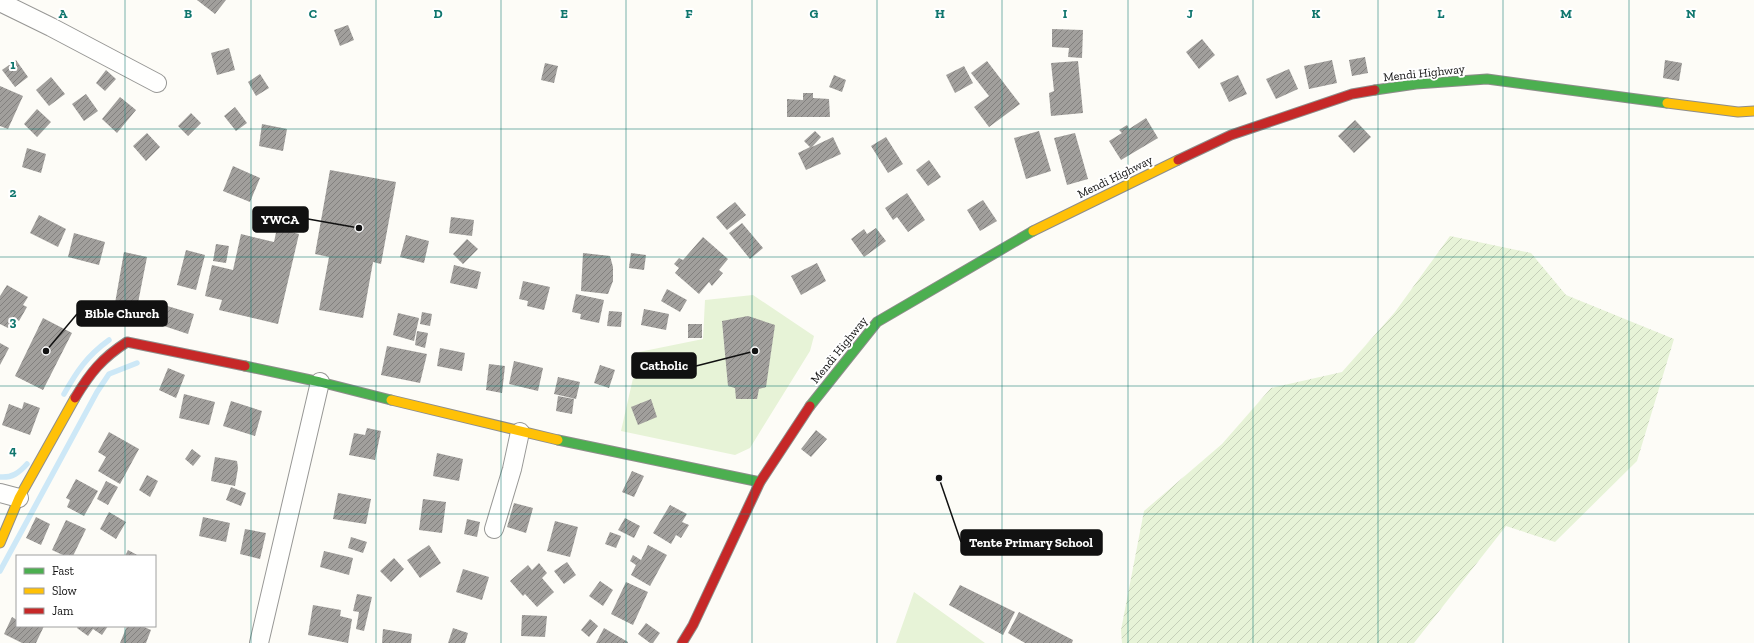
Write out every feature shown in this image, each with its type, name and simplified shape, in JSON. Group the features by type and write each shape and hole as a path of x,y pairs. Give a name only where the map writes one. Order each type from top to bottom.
{"main road":[{"name":"Mendi Highway","path":"682,643 693,625 760,482 815,398 877,322 1049,222 1230,135 1352,94 1416,84 1487,79 1738,112 1754,111"},
{"path":"0,543 20,498 89,374 113,351 128,342 320,382 520,432 760,482"}],"street":[{"path":"0,2 157,83"},
{"path":"259,643 320,382"},
{"path":"494,529 512,469 520,432"},
{"path":"0,493 20,498"}],"green space":[{"path":"1450,236 1531,253 1566,295 1674,339 1637,461 1555,542 1506,526 1414,643 1122,643 1121,630 1144,511 1222,444 1271,388 1342,372 1395,312"},
{"path":"753,295 814,336 810,351 750,448 735,455 621,431 639,352 703,339 705,300"},
{"path":"914,592 985,643 896,643"}],"building":[{"path":"197,0 226,0 215,14"},
{"path":"348,25 354,40 340,46 334,30"},
{"path":"1052,29 1083,30 1082,58 1068,57 1069,48 1052,47"},
{"path":"1202,39 1215,55 1199,69 1186,52"},
{"path":"229,48 235,70 217,75 211,53"},
{"path":"1365,57 1368,73 1352,76 1349,60"},
{"path":"16,60 28,77 15,87 2,70"},
{"path":"1332,60 1337,83 1309,89 1304,66"},
{"path":"1665,60 1682,63 1679,81 1663,78"},
{"path":"987,61 1020,104 989,127 974,107 989,96 971,73"},
{"path":"1078,61 1083,113 1051,116 1049,93 1054,91 1051,63"},
{"path":"545,63 558,66 554,83 541,80"},
{"path":"964,66 973,83 955,93 946,75"},
{"path":"1289,69 1298,89 1276,99 1266,79"},
{"path":"106,70 116,79 105,91 96,83"},
{"path":"260,74 269,88 256,96 248,82"},
{"path":"834,75 846,80 842,92 829,87"},
{"path":"1238,75 1247,94 1229,102 1220,83"},
{"path":"51,77 65,94 49,106 36,90"},
{"path":"0,86 23,96 8,129 0,126"},
{"path":"803,93 813,93 813,98 829,99 830,117 787,117 787,99 803,100"},
{"path":"86,94 98,111 84,121 72,104"},
{"path":"120,97 136,110 117,133 102,119"},
{"path":"235,107 247,123 236,131 224,116"},
{"path":"37,109 51,122 37,137 24,124"},
{"path":"191,113 201,123 188,136 178,126"},
{"path":"1146,118 1158,138 1121,160 1109,141 1122,133 1119,130 1127,125 1129,129"},
{"path":"1355,120 1371,137 1354,153 1338,136"},
{"path":"262,124 287,129 283,151 259,146"},
{"path":"815,131 821,137 812,147 833,137 841,154 806,170 798,153 810,147 804,141"},
{"path":"1039,131 1051,171 1026,179 1014,138"},
{"path":"147,133 160,147 146,161 133,146"},
{"path":"1075,133 1088,179 1067,185 1054,138"},
{"path":"886,137 903,164 888,173 871,146"},
{"path":"27,148 46,154 41,173 22,167"},
{"path":"929,160 941,177 928,186 916,170"},
{"path":"233,166 260,178 250,202 223,191"},
{"path":"330,170 396,182 381,264 373,262 363,318 319,310 329,257 315,254"},
{"path":"907,193 925,220 908,232 897,217 893,220 885,208"},
{"path":"983,200 997,221 980,231 967,210"},
{"path":"735,202 746,215 727,230 716,217"},
{"path":"39,215 66,229 58,247 30,233"},
{"path":"451,217 474,220 472,236 449,233"},
{"path":"742,223 763,248 750,259 729,233"},
{"path":"277,228 299,234 278,324 219,310 222,300 205,296 212,265 233,270 241,234 274,242"},
{"path":"876,228 886,241 864,257 851,239 864,229 867,234"},
{"path":"74,233 105,242 99,265 68,257"},
{"path":"406,235 429,241 424,263 400,257"},
{"path":"703,237 728,259 719,270 723,273 712,286 709,282 699,294 675,273 679,268 674,264 679,258 683,260"},
{"path":"467,239 478,249 463,264 453,254"},
{"path":"216,244 229,246 226,263 213,261"},
{"path":"186,250 205,255 196,290 177,285"},
{"path":"124,252 147,257 136,313 114,309"},
{"path":"583,253 610,256 613,267 613,281 608,294 581,291"},
{"path":"631,253 646,255 644,270 629,268"},
{"path":"817,263 826,281 801,295 791,276"},
{"path":"454,265 481,272 477,289 450,283"},
{"path":"523,281 550,287 544,310 527,306 528,301 519,299"},
{"path":"7,285 28,297 23,305 27,307 19,321 14,318 8,328 0,324 0,296"},
{"path":"667,289 687,300 680,312 661,301"},
{"path":"576,294 604,300 599,323 580,319 581,314 572,312"},
{"path":"164,305 194,314 188,334 158,324"},
{"path":"644,309 669,314 666,330 641,325"},
{"path":"609,311 622,312 621,327 607,326"},
{"path":"422,312 432,314 430,326 420,324"},
{"path":"398,313 419,318 414,341 393,335"},
{"path":"748,316 775,325 766,387 759,389 757,399 736,399 735,388 728,386 722,321"},
{"path":"43,318 72,333 43,390 15,376"},
{"path":"688,324 702,324 702,338 688,338"},
{"path":"417,331 428,333 425,348 415,345"},
{"path":"0,343 9,348 0,365"},
{"path":"387,346 427,354 420,383 381,375"},
{"path":"440,348 465,353 462,371 437,366"},
{"path":"514,361 543,368 538,391 509,384"},
{"path":"489,364 505,366 502,393 486,390"},
{"path":"600,365 615,370 609,388 594,383"},
{"path":"168,368 185,375 176,398 159,390"},
{"path":"558,377 580,382 576,399 554,394"},
{"path":"184,394 215,402 209,425 179,418"},
{"path":"558,396 574,399 572,414 556,411"},
{"path":"651,399 657,417 638,425 631,407"},
{"path":"231,401 262,411 255,436 223,426"},
{"path":"24,402 40,408 30,435 2,425 9,404 22,409"},
{"path":"367,428 381,431 375,460 349,455 354,433 365,435"},
{"path":"816,430 827,439 811,457 801,449"},
{"path":"109,432 139,449 120,484 98,471 106,457 98,452"},
{"path":"192,449 201,456 193,466 185,459"},
{"path":"437,453 463,459 459,481 433,476"},
{"path":"215,457 237,461 238,468 235,486 211,481"},
{"path":"632,471 644,476 634,497 622,492"},
{"path":"147,475 158,481 150,497 139,490"},
{"path":"76,479 98,491 84,516 67,507 70,500 66,498"},
{"path":"106,481 118,487 108,505 97,499"},
{"path":"231,487 246,493 241,506 226,500"},
{"path":"338,493 371,499 366,524 333,519"},
{"path":"423,499 446,502 442,533 419,530"},
{"path":"514,503 533,508 526,533 507,527"},
{"path":"670,505 687,514 682,522 689,525 681,538 676,535 671,544 653,533"},
{"path":"109,512 126,522 116,539 100,529"},
{"path":"36,517 50,524 41,545 26,538"},
{"path":"203,517 230,523 226,542 199,536"},
{"path":"625,518 640,526 634,538 618,530"},
{"path":"467,519 480,522 477,537 464,534"},
{"path":"66,520 86,529 73,555 63,555 52,550"},
{"path":"555,521 578,527 570,557 547,551"},
{"path":"245,529 266,533 260,559 240,554"},
{"path":"610,532 621,536 616,548 605,544"},
{"path":"351,537 367,542 363,553 348,548"},
{"path":"429,545 441,563 420,578 407,560"},
{"path":"648,545 667,555 650,586 631,575 636,565 630,561 633,555 641,560"},
{"path":"128,550 137,555 126,555"},
{"path":"324,551 353,558 349,575 320,567"},
{"path":"394,558 404,569 391,582 380,571"},
{"path":"567,562 576,575 564,584 554,571"},
{"path":"539,563 547,573 542,578 554,592 537,607 525,594 523,596 510,581 528,565 532,570"},
{"path":"463,569 489,577 482,600 456,592"},
{"path":"600,581 613,590 603,606 589,596"},
{"path":"626,582 648,592 633,625 611,614"},
{"path":"960,585 1015,612 1003,635 949,605"},
{"path":"357,594 372,597 364,631 356,629 359,612 353,611"},
{"path":"313,605 341,610 340,616 352,619 348,643 308,635"},
{"path":"1019,612 1073,640 1072,643 1025,643 1008,633"},
{"path":"522,615 547,616 545,637 521,636"},
{"path":"12,617 16,619 16,627 44,627 36,643 22,643 4,634"},
{"path":"590,619 598,626 589,637 581,630"},
{"path":"646,623 660,633 653,643 650,643 638,634"},
{"path":"107,627 102,635 93,629 88,636 77,628"},
{"path":"127,627 144,627 151,630 146,643 120,643"},
{"path":"453,628 468,633 465,643 448,643"},
{"path":"604,628 628,642 628,643 596,643"},
{"path":"383,629 412,634 411,643 382,643"}],"waterway":[{"path":"64,394 83,364 109,340"},
{"path":"0,571 97,392 109,374 137,363"},
{"path":"0,477 8,477 15,474 27,464"}],"traffic: fast":[{"path":"1375,90 1416,84 1487,79 1667,103"},
{"path":"810,406 877,322 1033,231"},
{"path":"245,366 320,382 391,400"},
{"path":"558,440 760,482"}],"traffic: slow":[{"path":"1667,103 1738,112 1754,111"},
{"path":"1033,231 1178,160"},
{"path":"0,543 19,498 75,398"},
{"path":"391,400 558,440"}],"traffic: jam":[{"path":"1178,160 1231,135 1352,94 1375,90"},
{"path":"75,398 97,367 110,354 127,342 245,366"},
{"path":"682,643 693,625 760,482 810,406"}],"place":[{"name":"YWCA","path":"359,228"},
{"name":"Bible Church","path":"46,351"},
{"name":"Catholic","path":"755,351"},
{"name":"Tente Primary School","path":"939,478"}]}
